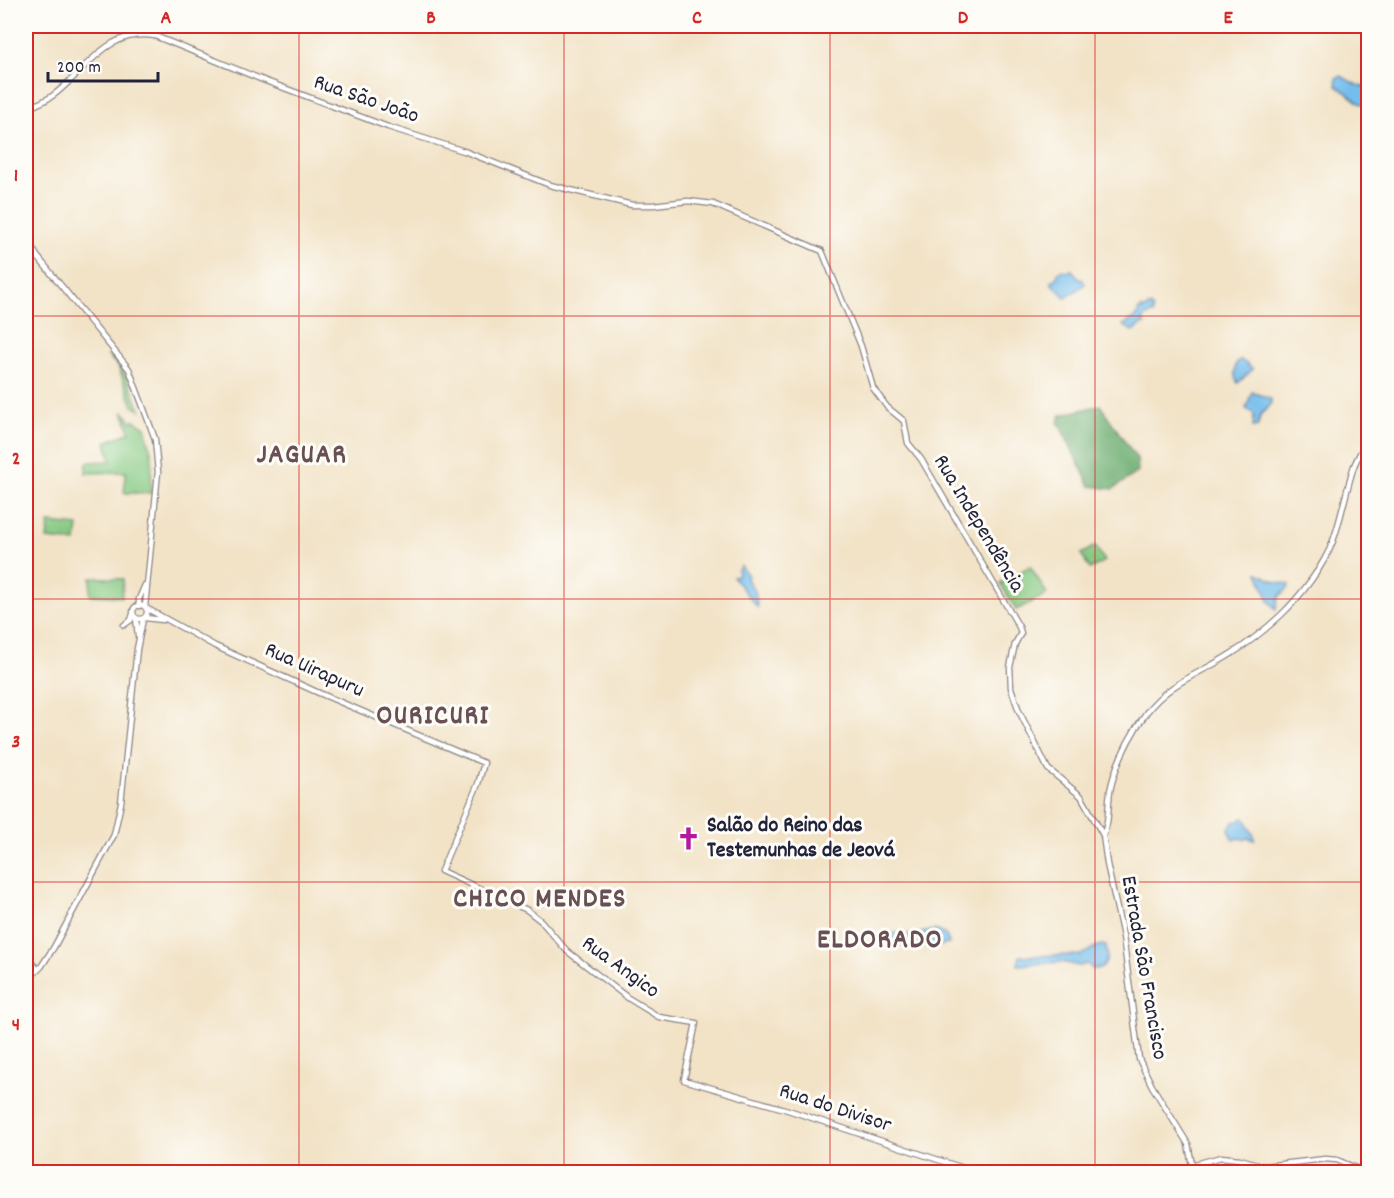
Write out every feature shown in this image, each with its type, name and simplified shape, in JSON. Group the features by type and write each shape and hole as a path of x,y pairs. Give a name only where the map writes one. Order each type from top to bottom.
{"street":[{"name":"Rua São João","path":"26,109 54,95 118,39 131,35 150,35 388,127 464,151 550,185 632,205 688,201 720,207 822,251 861,346 873,388 904,421"},
{"path":"26,237 37,256 123,360 137,387 152,428 158,472 147,582 139,599 147,614 138,640 121,803 114,835 54,947 38,970 26,981"},
{"path":"26,264 37,256"},
{"name":"Rua Independência","path":"904,421 908,443 921,459 1019,627 1021,633 1015,644 1009,677 1019,711 1048,769 1081,796 1098,830"},
{"path":"1102,835 1106,830 1106,815 1114,774 1133,732 1152,705 1166,692 1181,680 1232,654 1249,642 1273,623 1300,595 1333,542 1354,467 1368,438"},
{"path":"138,640 134,609 143,607"},
{"name":"Rua Uirapuru","path":"143,607 215,646 484,763 478,784 441,871"},
{"path":"135,615 124,625 132,627 137,633"},
{"name":"Rua Uirapuru","path":"135,615 165,620"},
{"name":"Estrada São Francisco","path":"1098,830 1102,835 1123,936 1139,1059 1152,1086 1188,1144 1192,1165 1191,1173"},
{"name":"Rua Angico","path":"441,871 527,910 541,921 567,951 628,998 659,1017 696,1023 684,1080"},
{"path":"26,956 38,970"},
{"name":"Rua do Divisor","path":"684,1080 799,1114 975,1173"},
{"path":"1192,1165 1221,1156 1264,1166 1324,1159 1337,1160 1365,1173"}],"green space":[{"path":"108,356 112,356 127,377 140,410 133,406 118,366"},
{"path":"1100,405 1137,459 1138,472 1113,489 1090,486 1058,422 1061,415"},
{"path":"123,411 132,422 134,420 145,427 152,456 151,493 124,493 126,472 86,473 87,462 111,461 106,442 130,432"},
{"path":"49,523 78,526 76,542 47,539"},
{"path":"1095,546 1105,561 1090,569 1081,554"},
{"path":"1030,566 1047,594 1016,610 1000,583"},
{"path":"91,577 123,579 122,597 90,595"}],"water":[{"path":"1341,76 1368,88 1368,107 1337,86 1336,78"},
{"path":"1063,270 1066,272 1072,270 1085,284 1066,298 1052,284 1059,272"},
{"path":"1151,306 1153,314 1145,318 1143,323 1145,324 1132,331 1123,325 1135,318 1142,308 1143,310"},
{"path":"1241,360 1253,369 1238,383 1235,370 1237,362"},
{"path":"1252,392 1271,399 1269,407 1261,414 1258,426 1253,427 1254,413 1246,409"},
{"path":"741,566 755,591 758,608 733,577 738,574"},
{"path":"1258,573 1277,582 1289,584 1279,597 1276,609 1269,601"},
{"path":"1245,818 1254,840 1240,838 1233,840 1231,837 1229,828 1235,821 1240,821"},
{"path":"934,930 944,934 949,944 935,947 885,944 883,941 894,933 913,935"},
{"path":"1102,945 1106,946 1107,959 1104,965 1097,969 1092,969 1088,964 1079,966 1062,962 1018,965 1020,956 1080,955"}],"place":[{"name":"Salão do Reino das Testemunhas de Jeová","path":"689,839"}],"district":[{"name":"JAGUAR","path":"302,457"},
{"name":"OURICURI","path":"433,718"},
{"name":"CHICO MENDES","path":"540,901"},
{"name":"ELDORADO","path":"880,942"}]}
